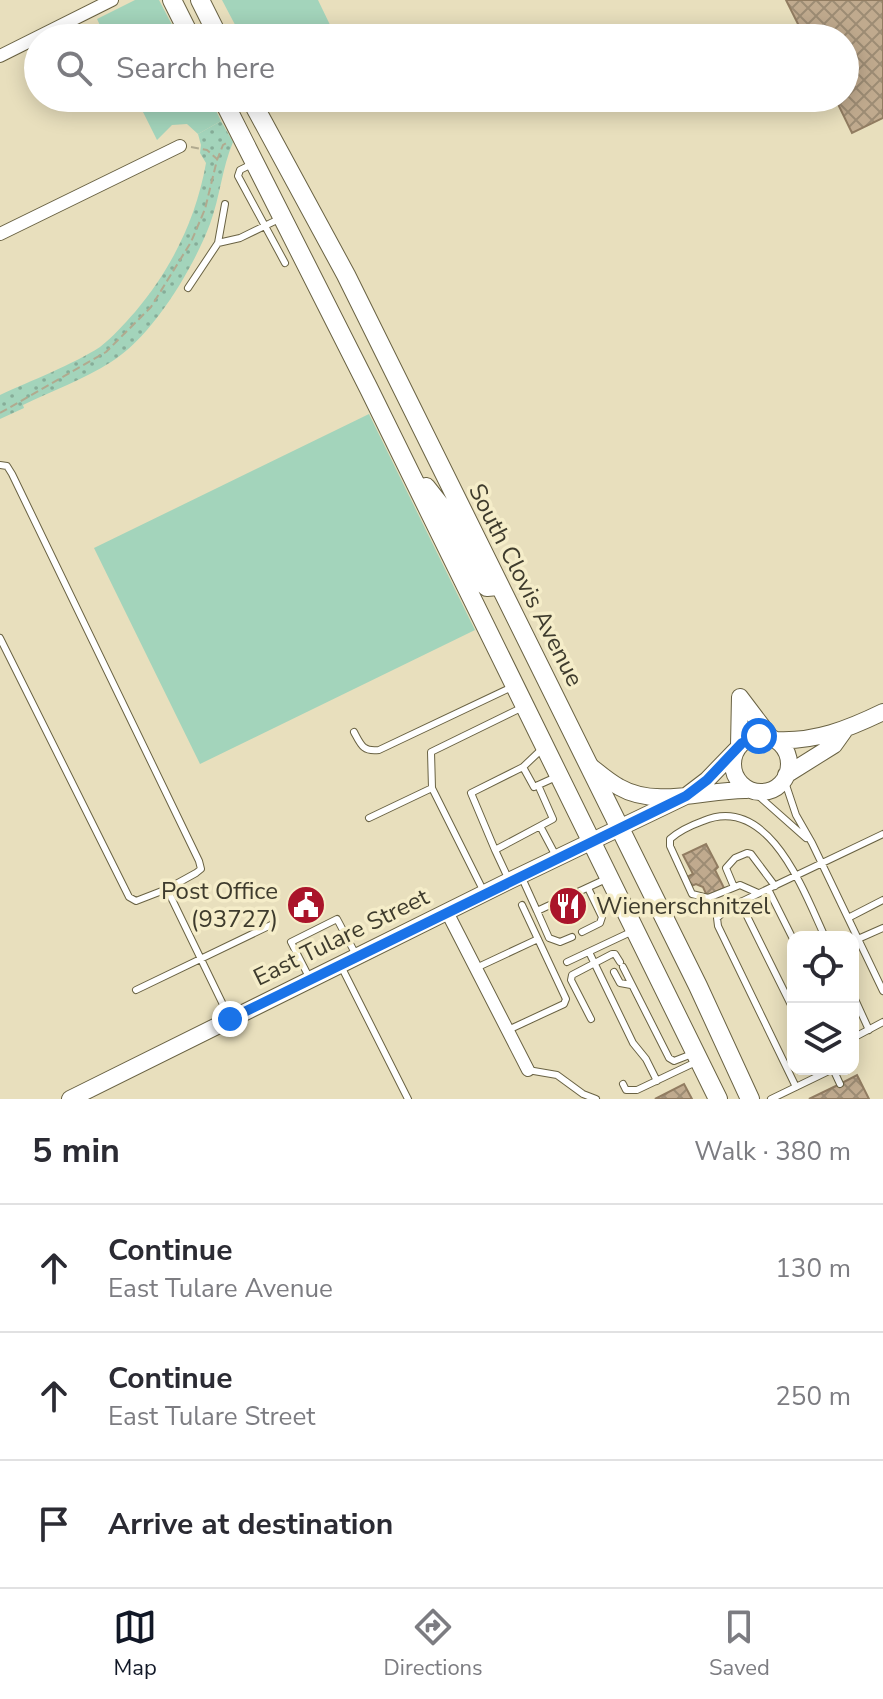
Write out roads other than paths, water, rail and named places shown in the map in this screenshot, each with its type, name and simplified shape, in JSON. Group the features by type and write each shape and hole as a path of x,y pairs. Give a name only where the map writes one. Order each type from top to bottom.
{"main road":[{"path":"172,0 184,24"},
{"path":"187,0 193,13 201,19 210,19"},
{"path":"200,0 212,24"},
{"path":"229,112 406,463 718,1099"},
{"name":"South Clovis Avenue","path":"258,112 346,275 698,986 750,1099"},
{"path":"406,463 441,506 478,579 487,587 498,586"}],"street":[{"path":"64,24 112,0"},
{"path":"0,56 24,44"},
{"path":"0,234 180,146"},
{"path":"750,790 733,769 738,748 740,697 787,754 785,777"},
{"path":"686,796 751,738 799,742 844,731 883,713"},
{"path":"589,765 617,787 632,793 686,796 730,789 770,789 834,745 844,731"},
{"name":"East Tulare Street","path":"70,1099 686,796"},
{"path":"447,912 528,1070"}],"lane":[{"path":"255,162 240,170 238,176 285,263"},
{"path":"188,288 218,243 225,204"},
{"path":"218,243 240,238 283,217"},
{"path":"0,465 7,466 12,474 201,869 167,889 136,901 129,897 0,638"},
{"path":"354,732 363,748 379,750 515,685"},
{"path":"484,893 432,788 431,752 525,706"},
{"path":"545,747 523,767 471,793 495,850 537,911 549,938 560,942 572,937"},
{"path":"523,767 534,787 559,776"},
{"path":"785,777 791,804 854,931"},
{"path":"495,850 553,819 538,785"},
{"path":"369,818 432,788"},
{"path":"750,790 812,843"},
{"path":"758,893 745,886 734,887 708,898 692,894 670,846 670,839 715,816 738,815 761,830 781,850 822,931"},
{"path":"540,826 557,858"},
{"path":"796,1087 718,926 717,918 740,902 883,834"},
{"path":"734,887 726,868 735,858 751,854 772,887 790,931"},
{"path":"537,911 610,877"},
{"path":"582,932 600,923 602,917 588,888"},
{"path":"167,889 230,1019"},
{"path":"848,918 883,900"},
{"path":"740,902 790,1003"},
{"path":"508,1030 564,1004 566,999 522,905"},
{"path":"310,979 291,942 337,919 357,957"},
{"path":"136,990 271,925"},
{"path":"859,939 883,928"},
{"path":"567,962 635,930"},
{"path":"476,968 538,939"},
{"path":"859,941 880,976 883,991"},
{"path":"589,952 633,1043 646,1059 657,1081"},
{"path":"591,1019 571,980 575,971 615,954 669,1058 678,1060 697,1056"},
{"path":"606,957 620,983 631,985"},
{"path":"340,965 408,1099"},
{"path":"857,1003 869,1030"},
{"path":"859,1035 883,1022"},
{"path":"623,1084 630,1092 657,1081 697,1056"},
{"path":"528,1070 557,1075 583,1094 596,1099"},
{"path":"771,1099 817,1075"},
{"path":"836,1075 840,1084"}],"place":[{"name":"Post Office (93727)","path":"306,905"},
{"name":"Wienerschnitzel","path":"568,906"}]}
